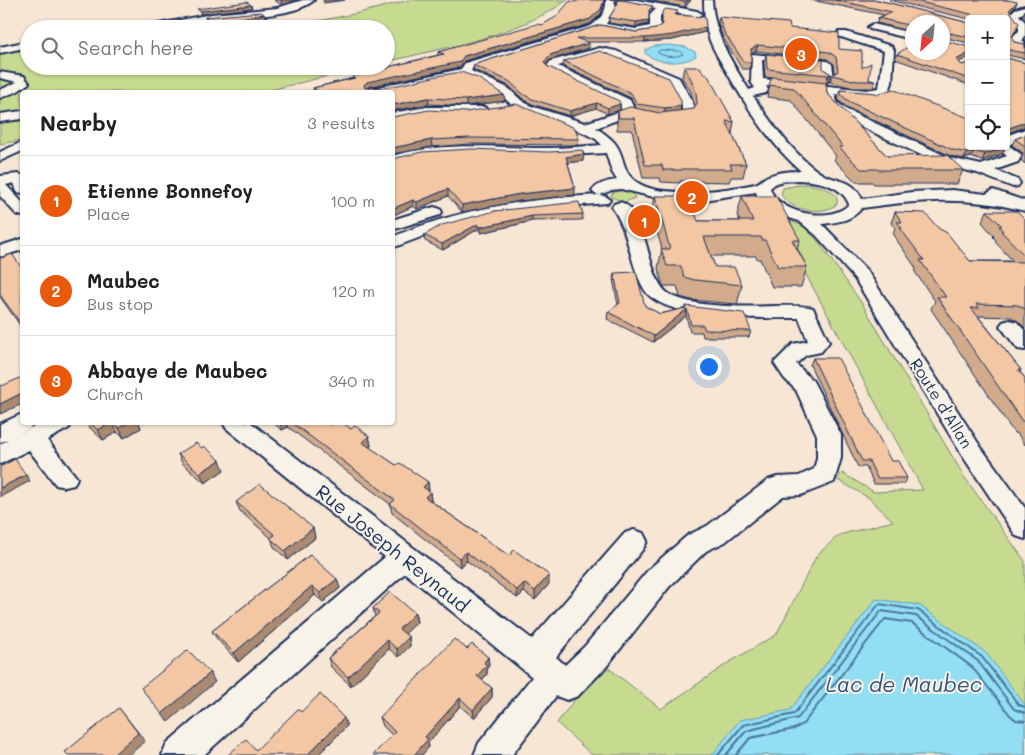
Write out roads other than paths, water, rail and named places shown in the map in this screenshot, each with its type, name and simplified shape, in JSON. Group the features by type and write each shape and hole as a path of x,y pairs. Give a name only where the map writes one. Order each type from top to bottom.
{"street":[{"path":"195,20 285,8 304,4 310,0"},
{"path":"465,72 469,65 577,34 598,25 612,8 610,0"},
{"path":"622,0 697,14"},
{"path":"708,0 710,26 715,42 769,128 778,137 789,154 803,166 821,178 844,188 854,196 850,210"},
{"path":"598,25 636,32 652,30 655,27 654,15 663,8"},
{"path":"1019,39 1024,27 1014,15 1018,11 1025,9"},
{"path":"873,27 905,34"},
{"path":"757,82 830,86 866,94 878,93 884,90 887,48 842,34"},
{"path":"0,50 20,46"},
{"path":"584,128 629,114 637,117 678,118 688,116 688,105 676,80 612,53 600,51 555,63 552,67 626,103 629,114"},
{"path":"747,94 762,90 757,82 756,56 827,64 831,103 843,114 945,161 988,178 1019,185"},
{"path":"380,90 465,72 504,91 508,106"},
{"path":"0,75 20,78 23,83 14,89 0,94"},
{"path":"395,116 429,110 466,112 508,106 584,128 607,142 612,149 609,188"},
{"path":"0,118 20,115"},
{"path":"769,128 768,137 778,168 792,175 821,178"},
{"path":"1010,139 1025,133"},
{"path":"0,157 20,147"},
{"path":"395,159 421,152 453,149 549,152 612,149"},
{"path":"952,196 988,178 1013,159 1016,155 1008,150"},
{"path":"706,196 762,187 778,168"},
{"path":"988,178 993,195 1006,202"},
{"path":"7,179 20,181"},
{"path":"7,179 20,207"},
{"path":"762,187 763,196 772,205 786,212 804,217 830,219 850,210 912,197"},
{"path":"395,242 443,222 486,211 549,202 609,188 636,202"},
{"path":"395,224 476,201 609,188 636,202 679,196 706,196 772,205"},
{"path":"844,188 912,197 952,196 1006,202 1024,207"},
{"path":"551,673 595,657 660,578 697,543 716,534 777,487 801,485 825,475 829,458 829,435 805,386 784,364 800,349 814,347 819,342 806,312 723,311 686,306 664,299 653,291 636,202"},
{"name":"Route d'Allan","path":"850,210 844,232 862,276 972,452 1025,528"},
{"name":"Route d'Allan","path":"804,217 822,232 862,276"},
{"path":"0,252 20,245"},
{"path":"1010,326 1025,344"},
{"path":"0,434 48,425"},
{"name":"Rue Joseph Reynaud","path":"238,425 551,673"},
{"path":"0,455 27,430"},
{"path":"27,430 65,478"},
{"path":"491,755 532,705 634,541"},
{"path":"179,755 404,557"}],"water":[{"path":"654,46 686,47 695,52 696,56 684,61 670,62 650,57 645,53 645,50"},
{"name":"Lac de Maubec","path":"876,599 919,605 986,653 1025,705 1025,755 712,755 740,720 790,710"}],"place":[{"name":"Abbaye de Maubec","path":"801,54"},
{"name":"Maubec","path":"692,197"},
{"name":"Etienne Bonnefoy","path":"644,221"}]}
